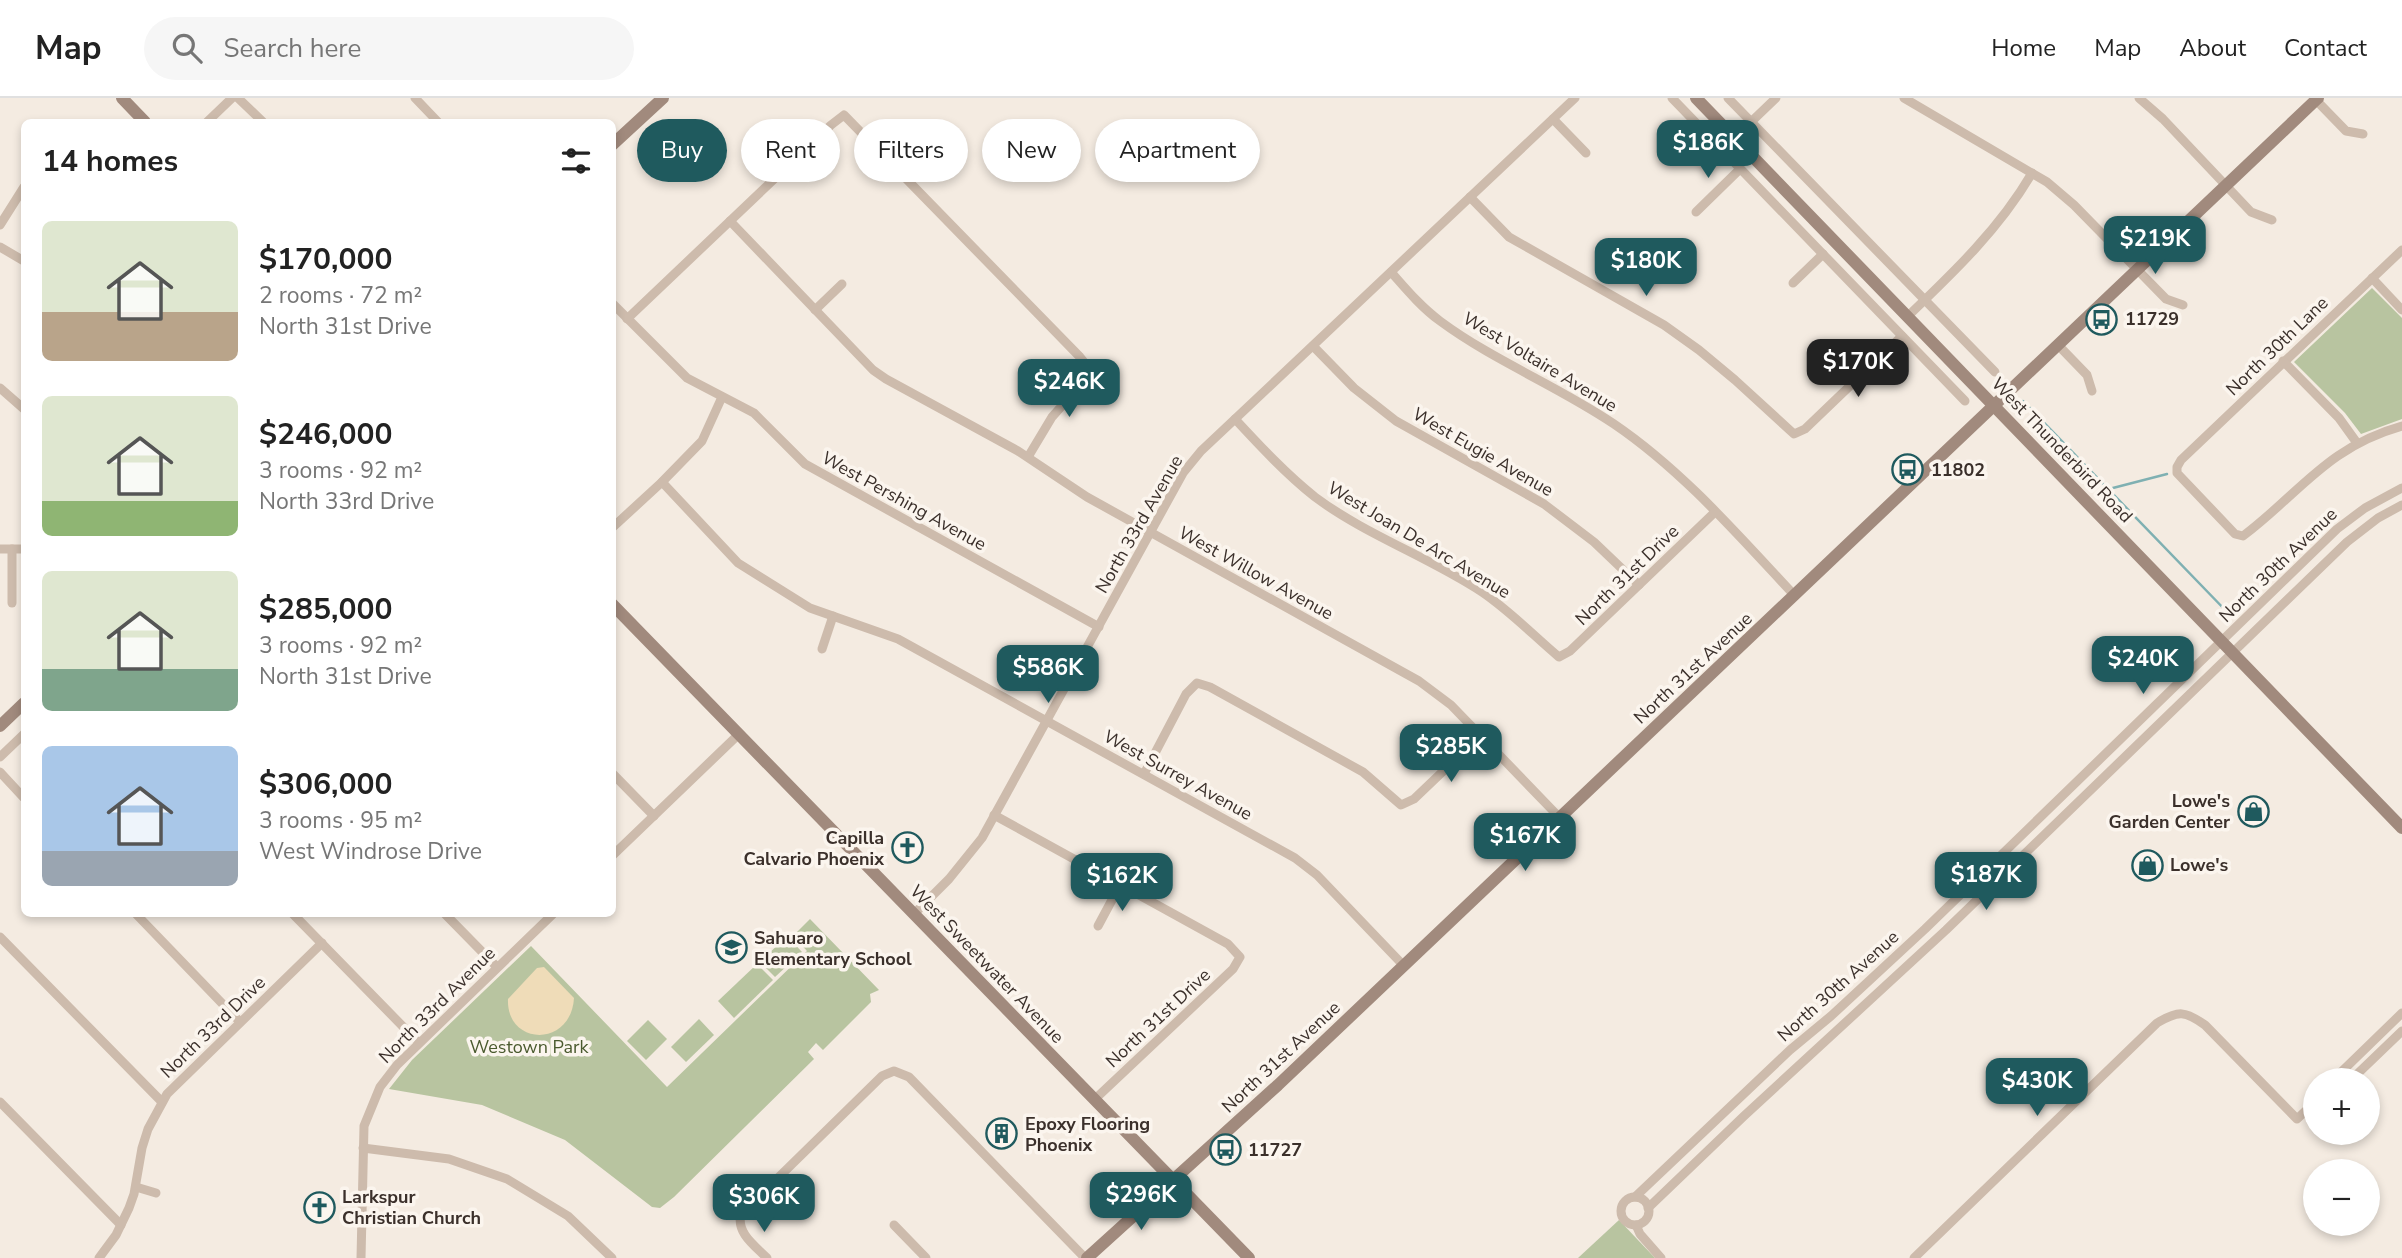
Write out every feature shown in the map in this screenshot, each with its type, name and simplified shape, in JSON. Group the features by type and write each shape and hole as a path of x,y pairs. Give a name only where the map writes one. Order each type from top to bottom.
{"street":[{"path":"122,98 142,119"},
{"path":"210,119 232,98"},
{"path":"239,98 259,119"},
{"path":"415,98 435,119"},
{"path":"616,141 663,98"},
{"name":"North 33rd Avenue","path":"914,914 971,853 994,816 1183,473 1201,451 1575,98"},
{"name":"West Thunderbird Road","path":"1672,98 1965,401"},
{"name":"West Thunderbird Road","path":"1696,98 2402,828"},
{"name":"West Thunderbird Road","path":"1728,98 1995,372"},
{"path":"1751,122 1776,98"},
{"path":"1904,98 2032,173 2074,205 2166,299 2183,305"},
{"path":"2139,98 2163,119 2252,212 2272,220"},
{"path":"2316,99 2346,131 2363,134"},
{"name":"North 31st Avenue","path":"1086,1258 1253,1109 2316,99"},
{"path":"627,318 844,116 1071,347 1092,372 1052,417 1028,457"},
{"path":"1553,119 1586,153"},
{"path":"1696,212 1740,169"},
{"path":"1908,316 1990,233 2032,173"},
{"path":"0,225 21,192"},
{"path":"1470,197 1509,237 1664,325 1699,350 1794,434 1805,429 1902,336"},
{"name":"West Willow Avenue","path":"730,221 873,370 1028,457 1078,492 1419,681 1451,705 1560,818"},
{"path":"0,247 21,259"},
{"name":"North 30th Lane","path":"2357,443 2324,464 2243,536 2235,534 2177,473 2181,460 2402,250"},
{"path":"1793,283 1823,254"},
{"name":"West Voltaire Avenue","path":"1391,272 1441,321 1568,394 1653,452 1715,512 1794,596"},
{"path":"2372,278 2402,310"},
{"path":"815,310 842,284"},
{"name":"West Pershing Avenue","path":"616,307 687,378 754,413 805,464 818,473 1099,627"},
{"path":"2058,345 2087,375 2092,391"},
{"name":"West Eugie Avenue","path":"1313,346 1374,406 1544,504 1594,542 1639,585"},
{"path":"2283,361 2339,418 2357,443 2402,426"},
{"path":"0,388 21,406"},
{"path":"616,524 702,441 722,397"},
{"name":"West Joan De Arc Avenue","path":"1235,419 1284,470 1316,497 1349,519 1483,593 1559,657"},
{"name":"West Surrey Avenue","path":"662,482 738,563 790,596 833,617 898,639 1308,866 1404,966"},
{"name":"North 30th Avenue","path":"1635,1197 1783,1056 1831,1016 1925,929 2343,523 2402,488"},
{"name":"North 30th Avenue","path":"1636,1224 1647,1218 1648,1208 1744,1115 1956,920 2363,528 2402,505"},
{"name":"North 31st Drive","path":"1559,657 1570,651 1715,512"},
{"path":"0,549 21,549"},
{"path":"12,549 12,603"},
{"name":"West Sweetwater Avenue","path":"616,608 1249,1258"},
{"path":"822,649 833,617"},
{"path":"1144,774 1186,694 1197,683 1210,687 1363,772 1401,805 1414,799 1481,735"},
{"path":"0,726 21,706"},
{"path":"616,852 739,734"},
{"path":"0,757 21,737"},
{"path":"0,772 21,795"},
{"path":"616,777 654,816"},
{"path":"994,816 1120,885 1098,926"},
{"name":"North 31st Drive","path":"1094,1100 1233,969 1240,957 1228,944 1120,885"},
{"path":"139,917 240,1022"},
{"path":"296,917 419,1043"},
{"path":"448,917 497,967"},
{"name":"North 33rd Avenue","path":"361,1258 366,1119 380,1087 397,1065 550,917"},
{"path":"0,937 162,1102"},
{"name":"North 33rd Drive","path":"99,1258 121,1225 136,1187 148,1129 167,1094 322,943"},
{"path":"1914,1258 2157,1023 2180,1012 2193,1016 2205,1025 2297,1119 2303,1113"},
{"path":"2345,1068 2402,1013"},
{"path":"2363,1068 2402,1031"},
{"path":"767,1258 745,1235 740,1221 746,1208 882,1076 894,1072 909,1077 1086,1258"},
{"path":"0,1102 121,1225"},
{"path":"363,1148 449,1159 507,1179 568,1216 612,1258"},
{"path":"136,1187 156,1193"},
{"path":"1648,1208 1643,1200 1635,1197 1625,1202 1621,1211 1626,1221 1636,1224 1640,1234 1661,1258"},
{"path":"894,1224 926,1258"}],"green space":[{"path":"2372,288 2402,318 2402,419 2361,434 2345,413 2294,362"},
{"name":"Westown Park","path":"810,919 879,990 870,994 871,1002 823,1050 816,1043 808,1052 814,1059 660,1208 652,1207 565,1140 482,1105 389,1089 412,1060 531,946 667,1087 807,951 793,936"},
{"path":"787,936 802,952 775,977 760,962"},
{"path":"757,964 773,980 734,1018 718,1001"},
{"path":"699,1019 714,1035 686,1062 671,1047"},
{"path":"648,1020 667,1039 646,1060 627,1041"},
{"path":"1619,1220 1655,1258 1578,1258"}],"sand":[{"path":"544,967 574,998 570,1014 562,1026 551,1033 539,1035 527,1033 517,1026 510,1015 508,999 537,968"}],"waterway":[{"path":"2023,401 2229,614"},
{"path":"2109,489 2167,474"}],"place":[{"name":"11729","path":"2102,319"},
{"name":"11802","path":"1908,470"},
{"name":"Lowe's Garden Center","path":"2253,811"},
{"name":"Capilla Calvario Phoenix","path":"907,848"},
{"name":"Lowe's","path":"2147,865"},
{"name":"Sahuaro Elementary School","path":"731,948"},
{"name":"Epoxy Flooring Phoenix","path":"1002,1134"},
{"name":"11727","path":"1225,1150"},
{"name":"Larkspur Christian Church","path":"319,1207"}]}
